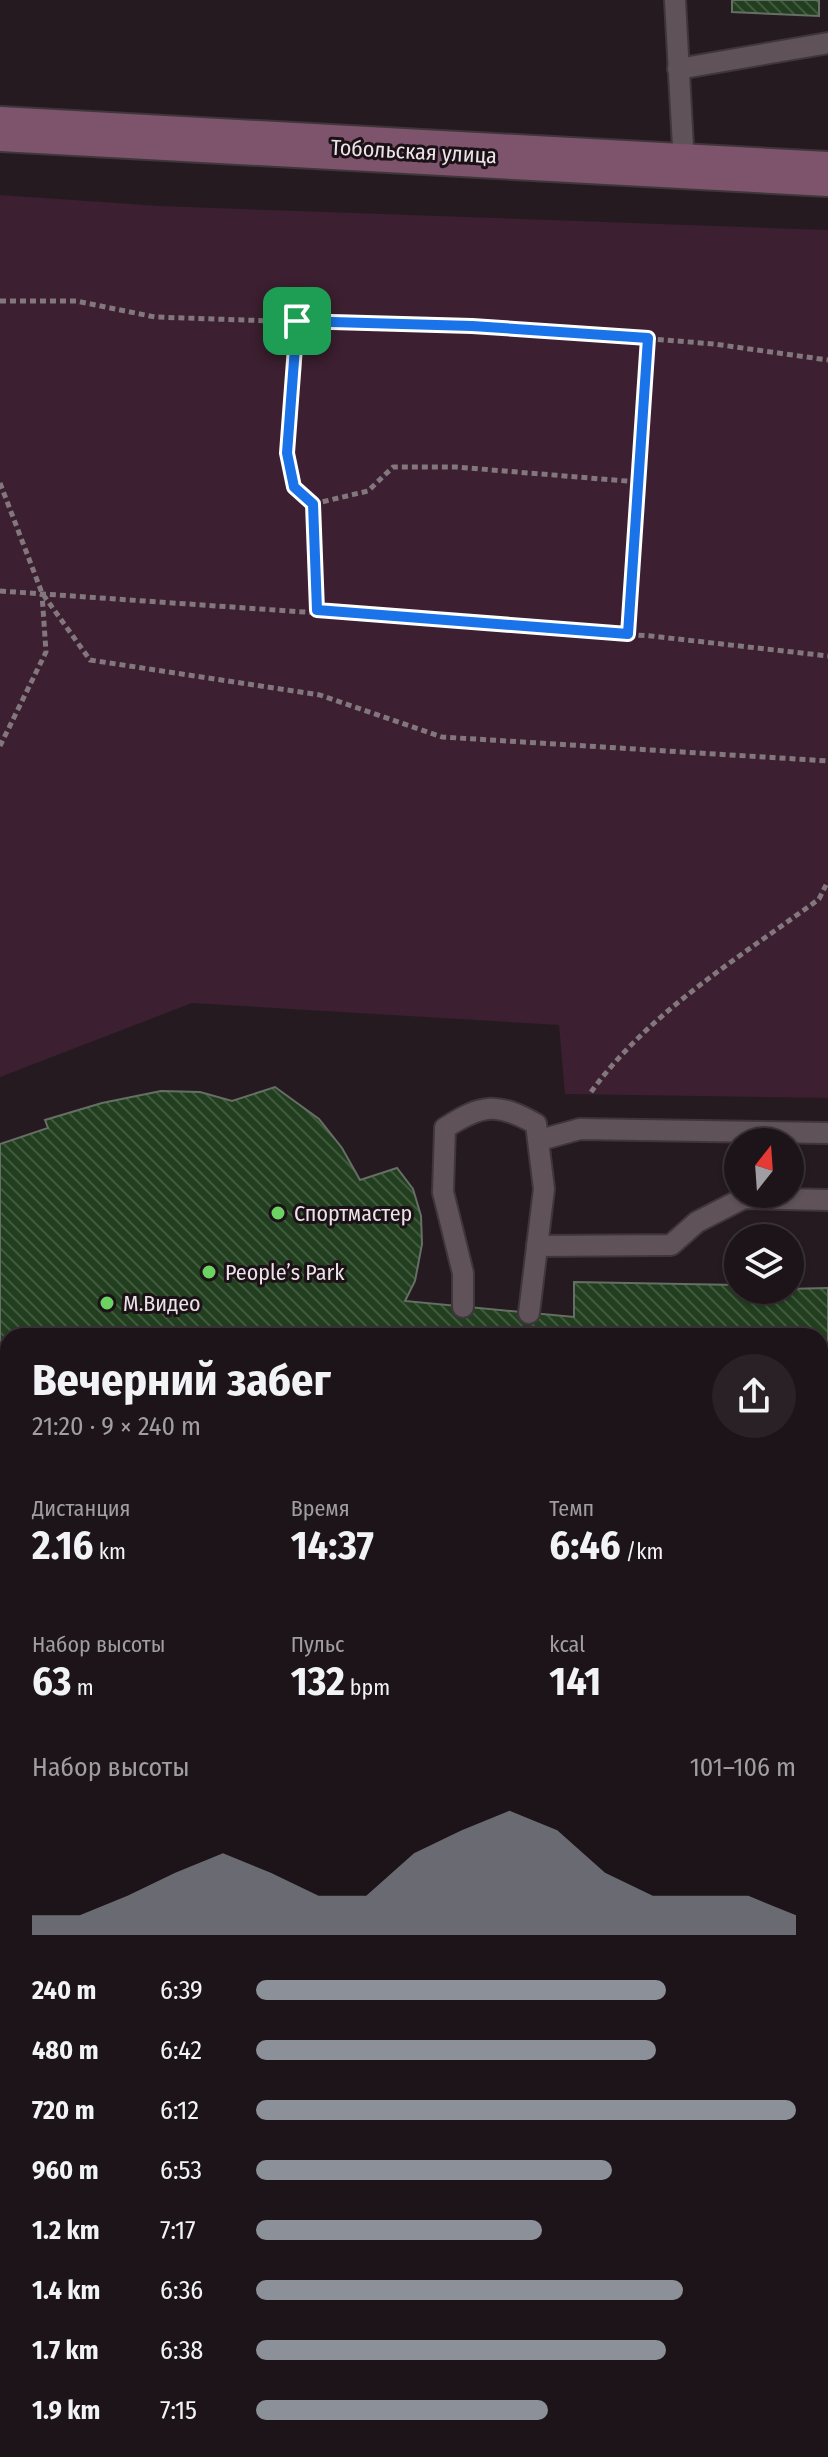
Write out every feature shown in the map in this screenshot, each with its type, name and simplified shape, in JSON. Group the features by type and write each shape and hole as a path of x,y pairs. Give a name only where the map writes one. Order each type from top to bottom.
{"main road":[{"name":"Тобольская улица","path":"0,129 828,174"}],"lane":[{"path":"675,0 684,165"},
{"path":"678,69 828,43"},
{"path":"463,1307 463,1273 443,1192 445,1128 475,1109 513,1111 536,1124 544,1189 529,1313"},
{"path":"540,1140 580,1129 828,1133"},
{"path":"537,1246 671,1245 697,1222 744,1198 828,1200"}],"path":[{"path":"0,301 76,301 155,317 403,323 648,338 828,360"},
{"path":"297,321 287,453 294,487 313,504 317,610"},
{"path":"628,634 648,338"},
{"path":"313,504 368,491 393,467 456,467 638,482"},
{"path":"0,483 42,593 90,660 320,695 442,737 828,761"},
{"path":"0,591 317,610 628,634 828,656"},
{"path":"0,746 46,652 42,593"},
{"path":"591,1092 617,1057 671,1008 819,899 828,881"}],"shaded area":[{"path":"0,195 160,206 828,230 828,1098 565,1094 559,1025 192,1003 0,1077"}],"building":[{"path":"732,0 819,0 819,16 732,12"},
{"name":"People’s Park","path":"275,1087 319,1119 342,1148 360,1180 397,1168 413,1189 421,1216 422,1244 415,1281 405,1301 574,1317 574,1282 724,1285 724,1304 804,1304 804,1289 828,1288 828,1328 0,1328 0,1144 48,1128 45,1120 102,1103 161,1091 200,1092 232,1101"}],"place":[{"name":"Спортмастер","path":"278,1213"},
{"name":"People’s Park","path":"209,1272"},
{"name":"М.Видео","path":"107,1303"}],"route":[{"path":"297,321 472,326 648,338 628,634 317,610 313,504 294,487 287,453 297,321"}]}
